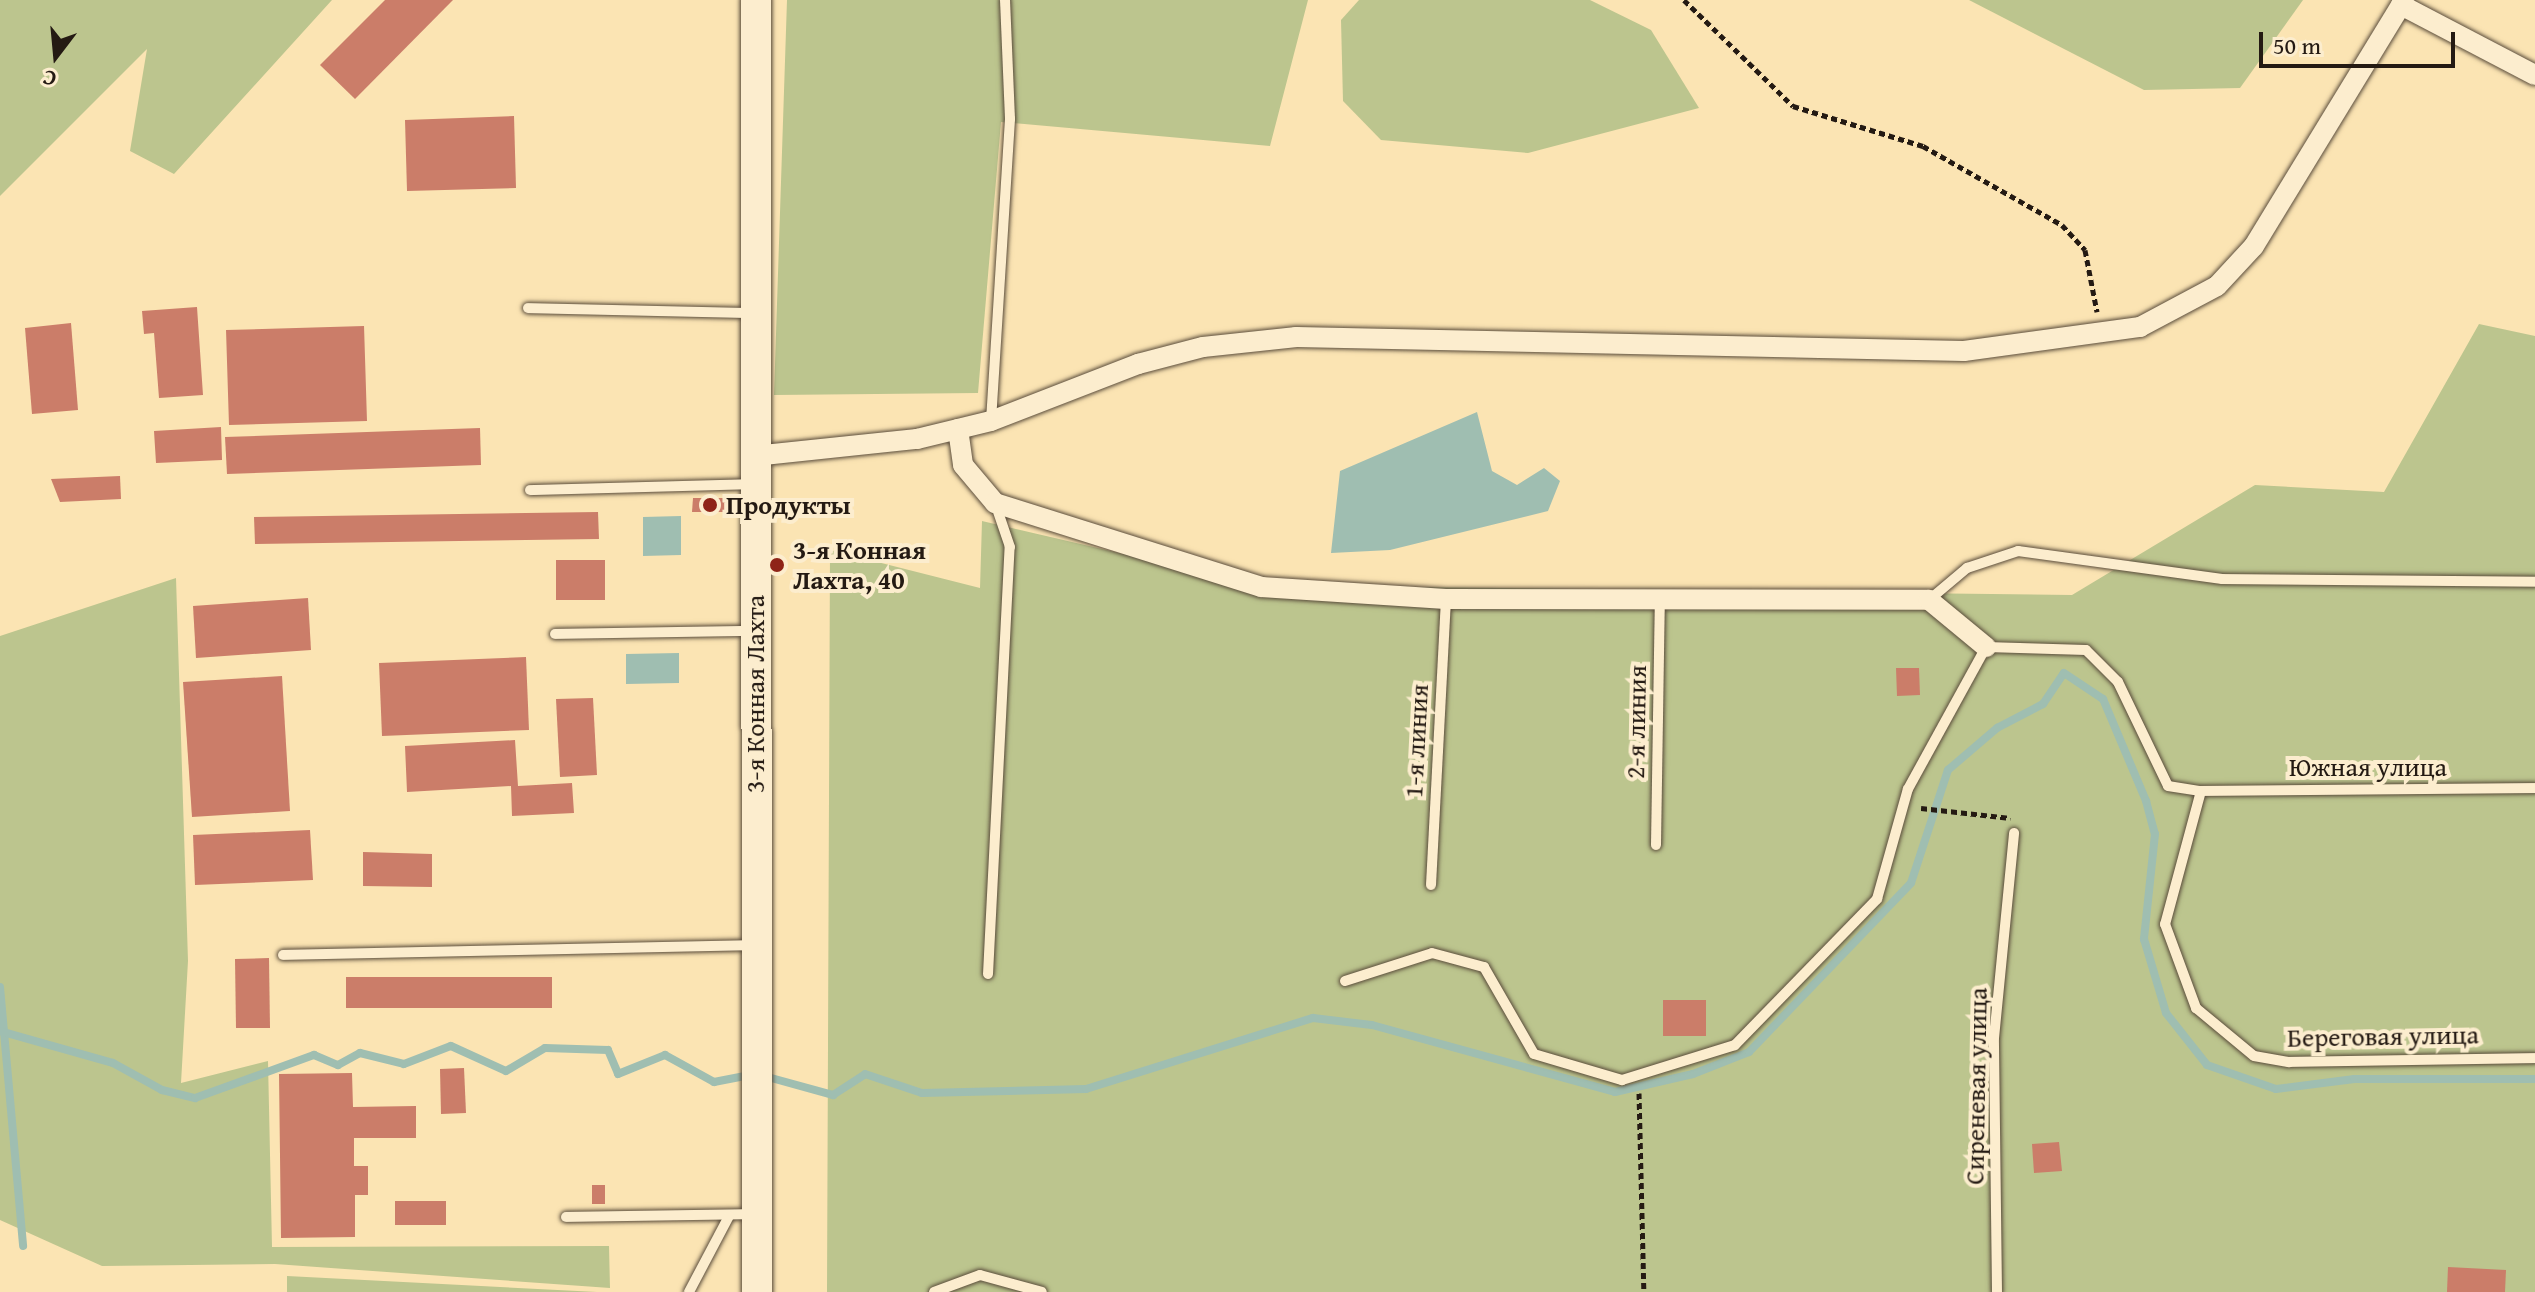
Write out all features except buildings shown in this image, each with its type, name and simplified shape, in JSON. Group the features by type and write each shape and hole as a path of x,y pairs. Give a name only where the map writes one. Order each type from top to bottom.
{"main road":[{"name":"3-я Конная Лахта","path":"756,0 754,631 757,1105 743,1215 757,1292"}],"street":[{"path":"754,470 991,421 1138,364 1203,347 1296,337 1964,351 2101,337 2181,308 2217,286 2254,246 2402,2 2535,75"},
{"path":"958,429 963,465 995,503 1261,587 1446,599 1929,600 1986,647"}],"lane":[{"path":"991,421 1010,119 1005,0"},
{"path":"528,308 755,313"},
{"path":"530,490 754,470"},
{"path":"988,974 1010,547 995,503"},
{"path":"1929,600 1967,568 2018,551 2222,579 2535,582"},
{"name":"1-я линия","path":"1431,885 1446,599"},
{"name":"2-я линия","path":"1656,845 1660,599"},
{"path":"555,634 754,631"},
{"path":"1345,981 1432,953 1484,967 1534,1054 1622,1080 1735,1045 1877,899 1908,789 1986,647 2086,650 2118,682 2168,786 2201,791"},
{"name":"Южная улица","path":"2201,791 2535,788"},
{"name":"Береговая улица","path":"2201,791 2165,924 2196,1008 2254,1056 2289,1062 2535,1058"},
{"name":"Сиреневая улица","path":"1997,1292 1994,1038 2014,833"},
{"path":"283,955 756,945"},
{"path":"566,1217 743,1215"},
{"path":"689,1292 743,1215"},
{"path":"934,1292 980,1275 1042,1292"}],"path":[{"path":"1684,0 1793,106 1923,146 2062,225 2085,250 2101,337"},
{"path":"1916,808 1998,813 2009,817 2014,833"},
{"path":"1640,1104 1644,1292"}],"green space":[{"path":"0,0 332,0 174,174 130,151 147,49 0,196"},
{"path":"787,0 1308,0 1270,146 1001,122 978,393 774,395"},
{"path":"1359,0 1590,0 1651,30 1699,108 1528,153 1381,140 1343,101 1341,20"},
{"path":"1969,0 2303,0 2240,88 2144,90"},
{"path":"2479,324 2535,336 2535,1292 827,1292 830,550 980,588 982,521 1257,585 2072,595 2255,485 2384,492"},
{"path":"176,578 188,961 181,1083 268,1061 272,1247 609,1246 610,1288 275,1264 102,1266 0,1220 0,636"},
{"path":"287,1276 597,1292 287,1292"}],"shaded area":[{"path":"1477,412 1492,471 1517,485 1544,468 1560,481 1548,511 1390,550 1331,553 1340,471"},
{"path":"681,516 681,555 643,556 643,517"},
{"path":"679,653 679,683 626,684 626,654"}],"waterway":[{"path":"764,1076 833,1095 865,1074 922,1093 1086,1089 1313,1018 1372,1025 1615,1092 1693,1074 1749,1052 1911,883 1948,770 1997,728 2043,704 2064,673 2103,699 2146,801 2155,834 2144,939 2166,1013 2207,1065 2276,1089 2354,1079 2535,1079"},
{"path":"0,987 23,1246"},
{"path":"0,1031 113,1063 162,1090 195,1098 314,1055 338,1065 360,1053 404,1064 451,1046 506,1071 545,1048 608,1050 618,1074 665,1055 714,1082 751,1075"}],"place":[{"name":"Продукты","path":"710,505"},
{"name":"3-я Конная Лахта, 40","path":"777,565"}]}
